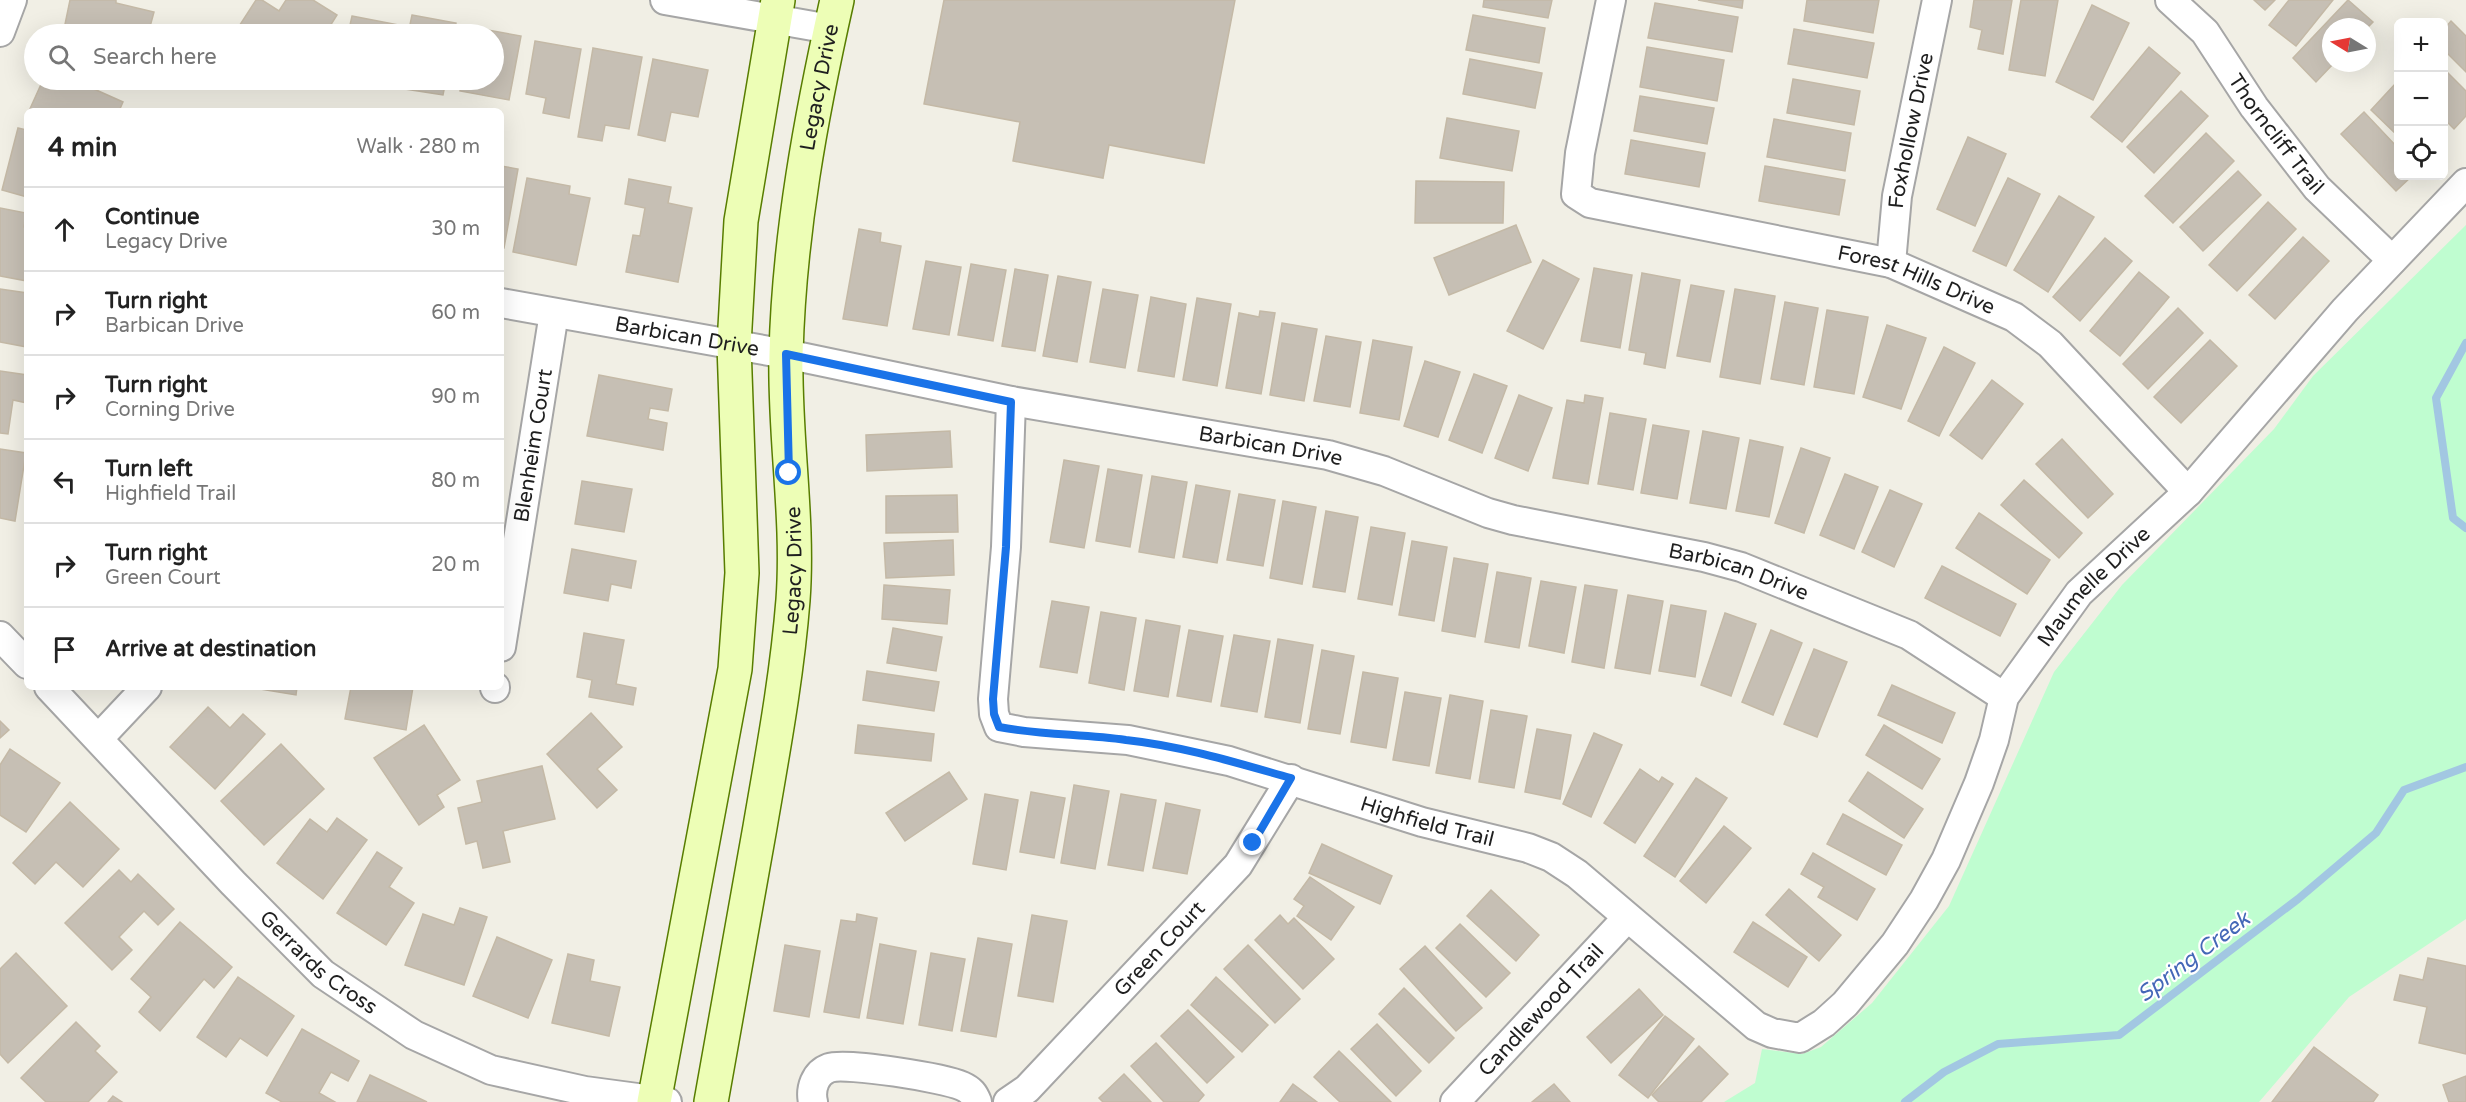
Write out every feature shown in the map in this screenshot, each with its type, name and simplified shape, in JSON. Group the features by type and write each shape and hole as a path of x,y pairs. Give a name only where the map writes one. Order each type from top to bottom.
{"main road":[{"path":"659,1101 735,669 742,573 734,345 741,222 776,10"},
{"name":"Legacy Drive","path":"711,1102 786,678 794,597 795,543 789,473 786,354 794,252 805,163 834,15"}],"street":[{"path":"0,32 12,0"},
{"path":"665,0 834,15"},
{"name":"Forest Hills Drive","path":"1611,0 1580,153 1576,194 1590,202 1891,263 2014,317 2050,344 2188,492"},
{"name":"Foxhollow Drive","path":"1891,263 1897,196 1937,0"},
{"name":"Thorncliff Trail","path":"2170,0 2205,32 2254,107 2318,188 2392,260"},
{"name":"Maumelle Drive","path":"1800,1038 1824,1023 1845,1004 1895,944 1924,900 1946,860 1979,783 1994,740 2004,697 2079,593 2188,492 2321,337 2466,183"},
{"name":"Barbican Drive","path":"504,304 786,354 1011,402 1328,455 1384,471 1488,513 1513,520 1704,557 1741,567 1909,636 2004,697"},
{"name":"Blenheim Court","path":"504,628 554,313"},
{"name":"Highfield Trail","path":"1011,402 1006,547 993,699 994,714 999,727 1024,732 1128,740 1229,761 1291,778 1422,822 1528,848 1551,857 1577,874 1756,1026 1772,1033 1800,1038"},
{"path":"0,636 24,661"},
{"name":"Gerrards Cross","path":"52,690 233,883 323,974 414,1035 491,1070 585,1091 659,1101"},
{"path":"99,738 144,690"},
{"name":"Green Court","path":"1008,1102 1027,1089 1238,865 1291,778"},
{"name":"Candlewood Trail","path":"1455,1102 1627,918"},
{"path":"813,1102 811,1091 818,1076 830,1068 845,1067 951,1082 974,1093 977,1102"}],"green space":[{"path":"2466,225 2466,919 2349,997 2259,1102 1724,1102 1755,1083 1762,1049 1802,1054 1821,1047 1872,1003 1949,906 2054,672 2122,585 2274,429 2313,376"}],"building":[{"path":"70,0 116,0 116,3 154,12 151,24 65,24"},
{"path":"256,0 262,0 279,11 286,0 313,0 337,15 331,24 240,24"},
{"path":"944,0 1235,0 1204,163 1109,145 1103,178 1013,161 1020,122 924,104"},
{"path":"1484,0 1552,0 1548,18 1483,7"},
{"path":"1698,0 1743,0 1742,8"},
{"path":"1807,0 1879,0 1873,33 1804,21"},
{"path":"1974,0 2012,0 2003,54 1978,49 1982,30 1970,27"},
{"path":"2021,0 2058,0 2045,76 2009,70"},
{"path":"2254,0 2275,0 2265,10"},
{"path":"2289,0 2333,0 2296,46 2269,25"},
{"path":"2348,0 2368,18 2331,18"},
{"path":"1655,3 1738,17 1732,52 1648,38"},
{"path":"2092,5 2129,23 2093,100 2056,82"},
{"path":"412,15 456,23 456,24 410,24"},
{"path":"1473,15 1545,28 1539,63 1466,50"},
{"path":"352,16 394,24 350,24"},
{"path":"2451,21 2466,36 2466,72 2448,54 2448,24"},
{"path":"2322,27 2322,72 2325,72 2316,82 2293,58"},
{"path":"1794,29 1874,43 1867,78 1788,64"},
{"path":"504,33 521,36 509,100 460,91 504,90"},
{"path":"535,41 581,49 569,118 543,113 546,98 526,94"},
{"path":"1647,47 1724,60 1717,101 1640,87"},
{"path":"2149,47 2180,73 2122,142 2091,117"},
{"path":"593,48 642,57 629,129 605,125 602,141 578,137"},
{"path":"653,59 708,70 698,117 671,112 665,141 638,135"},
{"path":"1470,59 1542,73 1535,108 1463,94"},
{"path":"2448,73 2466,91 2466,116 2454,129 2448,123"},
{"path":"1793,79 1860,91 1854,125 1787,113"},
{"path":"2394,85 2394,132 2371,110"},
{"path":"38,90 96,90 123,102 120,108 30,108"},
{"path":"412,90 444,90 443,95"},
{"path":"2181,91 2208,116 2154,173 2127,147"},
{"path":"1640,96 1714,108 1707,144 1634,131"},
{"path":"2364,112 2394,144 2394,180 2408,180 2396,191 2341,134"},
{"path":"1447,118 1519,131 1512,171 1440,158"},
{"path":"1774,119 1851,133 1845,171 1767,157"},
{"path":"18,128 24,129 24,196 2,190"},
{"path":"2206,133 2234,161 2173,223 2145,196"},
{"path":"1968,137 2006,154 1975,226 1937,209"},
{"path":"1631,140 1705,153 1699,187 1625,174"},
{"path":"1765,166 1845,180 1839,215 1759,201"},
{"path":"504,167 518,169 504,248"},
{"path":"2238,171 2261,195 2203,251 2180,227"},
{"path":"527,178 570,186 569,194 590,198 576,265 513,252"},
{"path":"2008,178 2040,194 2006,266 1973,251"},
{"path":"629,179 671,187 668,203 692,208 678,282 626,272 633,235 640,236 645,208 625,204"},
{"path":"1416,181 1504,182 1503,223 1415,223"},
{"path":"2059,196 2094,217 2048,292 2014,270"},
{"path":"2268,202 2296,229 2237,291 2209,265"},
{"path":"0,208 24,213 24,280 0,276"},
{"path":"1516,225 1531,262 1449,295 1434,258"},
{"path":"859,229 881,233 880,242 901,246 887,326 843,319"},
{"path":"2303,237 2329,261 2275,319 2249,295"},
{"path":"2105,238 2132,261 2080,321 2053,297"},
{"path":"1543,260 1579,279 1543,349 1507,331"},
{"path":"926,261 961,267 949,335 913,329"},
{"path":"971,264 1006,270 993,341 958,335"},
{"path":"1594,268 1632,275 1620,348 1581,341"},
{"path":"1015,269 1048,275 1035,351 1002,346"},
{"path":"2139,272 2169,297 2120,356 2090,331"},
{"path":"1642,273 1680,280 1665,368 1644,364 1646,353 1629,350"},
{"path":"1058,276 1091,282 1077,362 1043,356"},
{"path":"1691,285 1724,291 1710,362 1677,356"},
{"path":"0,289 24,293 24,346 0,342"},
{"path":"1103,289 1138,295 1125,368 1090,362"},
{"path":"1735,289 1775,296 1760,384 1720,377"},
{"path":"1151,297 1186,304 1174,377 1138,371"},
{"path":"1197,298 1231,304 1217,386 1183,380"},
{"path":"1785,302 1818,308 1804,385 1771,379"},
{"path":"2178,308 2203,333 2148,389 2123,364"},
{"path":"1827,310 1868,317 1854,394 1814,387"},
{"path":"1260,311 1275,313 1261,394 1226,388 1239,313 1259,317"},
{"path":"1282,323 1317,329 1304,401 1270,395"},
{"path":"1887,325 1926,338 1901,409 1863,397"},
{"path":"1326,336 1361,342 1350,407 1314,401"},
{"path":"1373,340 1412,347 1399,420 1360,413"},
{"path":"2210,340 2237,366 2181,423 2154,397"},
{"path":"1944,347 1975,363 1939,436 1908,421"},
{"path":"1425,361 1460,372 1438,437 1404,426"},
{"path":"0,371 24,375 24,402 13,400 8,434 0,433"},
{"path":"1474,374 1507,386 1482,453 1449,440"},
{"path":"599,375 672,389 668,411 650,408 648,419 667,423 663,450 587,436"},
{"path":"1992,380 2023,404 1982,459 1950,435"},
{"path":"1519,395 1552,408 1528,471 1495,458"},
{"path":"1585,395 1603,398 1588,484 1553,478 1567,400 1584,403"},
{"path":"1610,413 1646,419 1633,490 1598,484"},
{"path":"1653,425 1689,431 1677,499 1641,493"},
{"path":"950,431 952,467 867,471 866,435"},
{"path":"1703,431 1739,438 1726,509 1690,503"},
{"path":"2062,439 2113,494 2088,518 2036,464"},
{"path":"1750,440 1783,447 1769,517 1736,511"},
{"path":"1801,448 1830,458 1804,533 1775,523"},
{"path":"0,449 24,453 15,521 0,518"},
{"path":"1064,460 1099,466 1084,548 1050,542"},
{"path":"1108,469 1142,475 1130,547 1096,541"},
{"path":"1845,474 1878,487 1854,549 1820,535"},
{"path":"1152,476 1187,482 1174,558 1139,552"},
{"path":"2024,480 2082,533 2059,558 2001,505"},
{"path":"582,481 632,489 624,532 575,524"},
{"path":"1196,485 1230,491 1217,563 1183,557"},
{"path":"1890,490 1922,504 1894,567 1862,552"},
{"path":"1239,494 1275,500 1263,566 1227,560"},
{"path":"957,495 958,532 886,533 886,496"},
{"path":"1283,501 1316,507 1302,584 1270,578"},
{"path":"1326,511 1358,517 1345,592 1313,587"},
{"path":"1979,513 2050,560 2027,594 1956,548"},
{"path":"1371,527 1405,533 1392,605 1358,599"},
{"path":"953,540 954,575 886,578 884,543"},
{"path":"1412,541 1447,547 1434,621 1399,615"},
{"path":"572,549 636,561 631,588 611,584 608,601 564,593"},
{"path":"1454,558 1488,564 1475,637 1442,631"},
{"path":"1942,566 2016,604 2000,636 1925,598"},
{"path":"1497,572 1531,578 1519,648 1485,642"},
{"path":"1541,581 1576,587 1564,653 1529,646"},
{"path":"884,585 950,590 947,624 882,619"},
{"path":"1585,585 1617,590 1604,668 1572,662"},
{"path":"1628,595 1663,601 1650,674 1615,668"},
{"path":"1052,601 1089,607 1077,673 1040,667"},
{"path":"1671,605 1706,611 1695,677 1659,671"},
{"path":"1101,612 1136,618 1124,690 1089,683"},
{"path":"1725,613 1756,624 1731,696 1701,685"},
{"path":"1146,620 1180,626 1168,697 1134,691"},
{"path":"893,628 942,637 936,671 887,663"},
{"path":"1189,630 1223,636 1211,702 1177,696"},
{"path":"1771,630 1802,643 1773,715 1742,702"},
{"path":"584,633 624,640 616,684 636,688 633,705 589,697 592,680 577,677"},
{"path":"1234,635 1270,641 1257,712 1221,706"},
{"path":"1278,639 1313,645 1300,723 1265,717"},
{"path":"1814,649 1847,662 1817,737 1784,724"},
{"path":"1322,650 1354,656 1340,734 1308,729"},
{"path":"867,671 939,682 934,711 863,700"},
{"path":"1363,672 1398,678 1386,748 1351,742"},
{"path":"1892,685 1955,713 1942,743 1878,715"},
{"path":"266,690 297,690 296,695"},
{"path":"350,690 413,690 406,730 345,719"},
{"path":"1405,692 1441,698 1429,766 1393,760"},
{"path":"1450,695 1483,701 1470,779 1436,773"},
{"path":"208,707 230,728 243,714 265,734 215,789 170,747"},
{"path":"1491,710 1527,716 1514,788 1479,782"},
{"path":"591,713 622,747 597,769 617,790 597,808 547,754"},
{"path":"0,721 9,730 0,738"},
{"path":"424,725 460,780 437,795 444,807 419,825 374,758"},
{"path":"858,725 934,734 931,761 855,753"},
{"path":"1884,725 1940,759 1922,789 1866,755"},
{"path":"1537,729 1571,735 1560,799 1525,792"},
{"path":"1594,733 1622,745 1591,817 1563,804"},
{"path":"281,744 324,789 264,845 221,801"},
{"path":"10,749 60,783 26,832 0,815 0,765"},
{"path":"542,766 555,819 503,831 510,862 483,868 477,841 466,844 458,808 482,802 477,781"},
{"path":"1640,769 1659,782 1662,777 1673,784 1635,843 1604,823"},
{"path":"949,772 967,799 905,841 886,813"},
{"path":"1868,772 1923,809 1904,838 1849,801"},
{"path":"1696,778 1727,798 1675,877 1644,856"},
{"path":"1074,785 1109,791 1095,869 1061,863"},
{"path":"1031,792 1065,798 1054,858 1020,852"},
{"path":"985,794 1018,800 1006,870 973,864"},
{"path":"1121,794 1156,800 1143,871 1108,865"},
{"path":"70,802 119,849 83,887 56,862 35,884 13,863"},
{"path":"1166,803 1200,810 1187,874 1153,868"},
{"path":"1843,814 1902,845 1886,875 1827,844"},
{"path":"337,818 367,840 323,899 277,863 310,819 327,832"},
{"path":"1724,826 1751,848 1706,903 1680,881"},
{"path":"1322,844 1392,876 1380,904 1309,873"},
{"path":"377,852 402,868 389,887 414,903 386,945 337,913"},
{"path":"1813,853 1875,889 1857,920 1818,897 1824,887 1801,874"},
{"path":"119,870 131,882 138,874 174,909 158,925 144,911 119,937 132,950 112,970 65,923"},
{"path":"1310,877 1354,907 1331,940 1297,916 1304,906 1294,899"},
{"path":"1789,889 1841,935 1819,961 1766,915"},
{"path":"1491,890 1539,935 1516,961 1467,916"},
{"path":"460,908 487,917 464,985 405,965 423,914 454,925"},
{"path":"857,914 877,918 859,1018 824,1012 841,920 856,922"},
{"path":"1032,915 1067,921 1053,1002 1018,996"},
{"path":"1280,915 1288,924 1294,918 1334,959 1303,989 1255,940"},
{"path":"180,922 232,967 214,988 204,979 160,1031 139,1012 151,997 131,979"},
{"path":"1753,922 1807,957 1788,987 1734,952"},
{"path":"1460,924 1510,973 1486,997 1436,948"},
{"path":"497,937 552,960 528,1018 473,996"},
{"path":"978,938 1012,944 996,1037 961,1031"},
{"path":"880,944 916,951 903,1024 867,1018"},
{"path":"785,945 820,951 809,1017 774,1011"},
{"path":"1248,945 1300,999 1275,1023 1224,969"},
{"path":"1425,946 1482,1008 1456,1031 1400,969"},
{"path":"16,953 67,1006 8,1063 0,1054 0,969"},
{"path":"931,953 965,959 952,1031 919,1025"},
{"path":"568,954 594,960 590,981 620,987 609,1036 552,1023"},
{"path":"2428,958 2466,966 2466,1054 2419,1043 2427,1007 2394,1000 2400,975 2423,980"},
{"path":"238,977 294,1016 267,1056 240,1038 226,1057 197,1037"},
{"path":"1216,977 1268,1025 1242,1052 1191,1005"},
{"path":"1404,988 1454,1038 1429,1063 1379,1014"},
{"path":"1639,989 1663,1015 1611,1063 1587,1037"},
{"path":"1188,1010 1234,1057 1207,1083 1161,1036"},
{"path":"1665,1016 1694,1039 1648,1098 1619,1075"},
{"path":"76,1022 100,1046 95,1051 117,1072 88,1102 46,1102 21,1078"},
{"path":"1377,1024 1421,1071 1396,1096 1351,1049"},
{"path":"302,1029 359,1061 348,1081 331,1072 319,1093 335,1102 282,1102 266,1093"},
{"path":"1156,1043 1204,1095 1198,1102 1164,1102 1131,1066"},
{"path":"1699,1046 1728,1074 1701,1102 1659,1102 1652,1095"},
{"path":"2314,1047 2378,1095 2373,1102 2272,1102"},
{"path":"1339,1051 1391,1102 1340,1102 1314,1077"},
{"path":"1124,1074 1151,1102 1103,1102 1099,1098"},
{"path":"370,1075 427,1102 357,1102"},
{"path":"2466,1076 2466,1102 2449,1102 2443,1085"},
{"path":"1293,1084 1317,1102 1280,1102"},
{"path":"1554,1084 1570,1102 1532,1102"},
{"path":"113,1096 122,1102 108,1102"}],"waterway":[{"name":"Spring Creek","path":"2466,343 2436,398 2453,518 2466,528"},
{"name":"Spring Creek","path":"1905,1102 1944,1072 1998,1044 2119,1035 2298,899 2376,833 2404,790 2466,767"}],"route":[{"path":"789,473 786,354 1011,402 1006,547 993,699 994,714 999,727 1024,732 1128,740 1229,761 1291,778 1253,843"}]}
